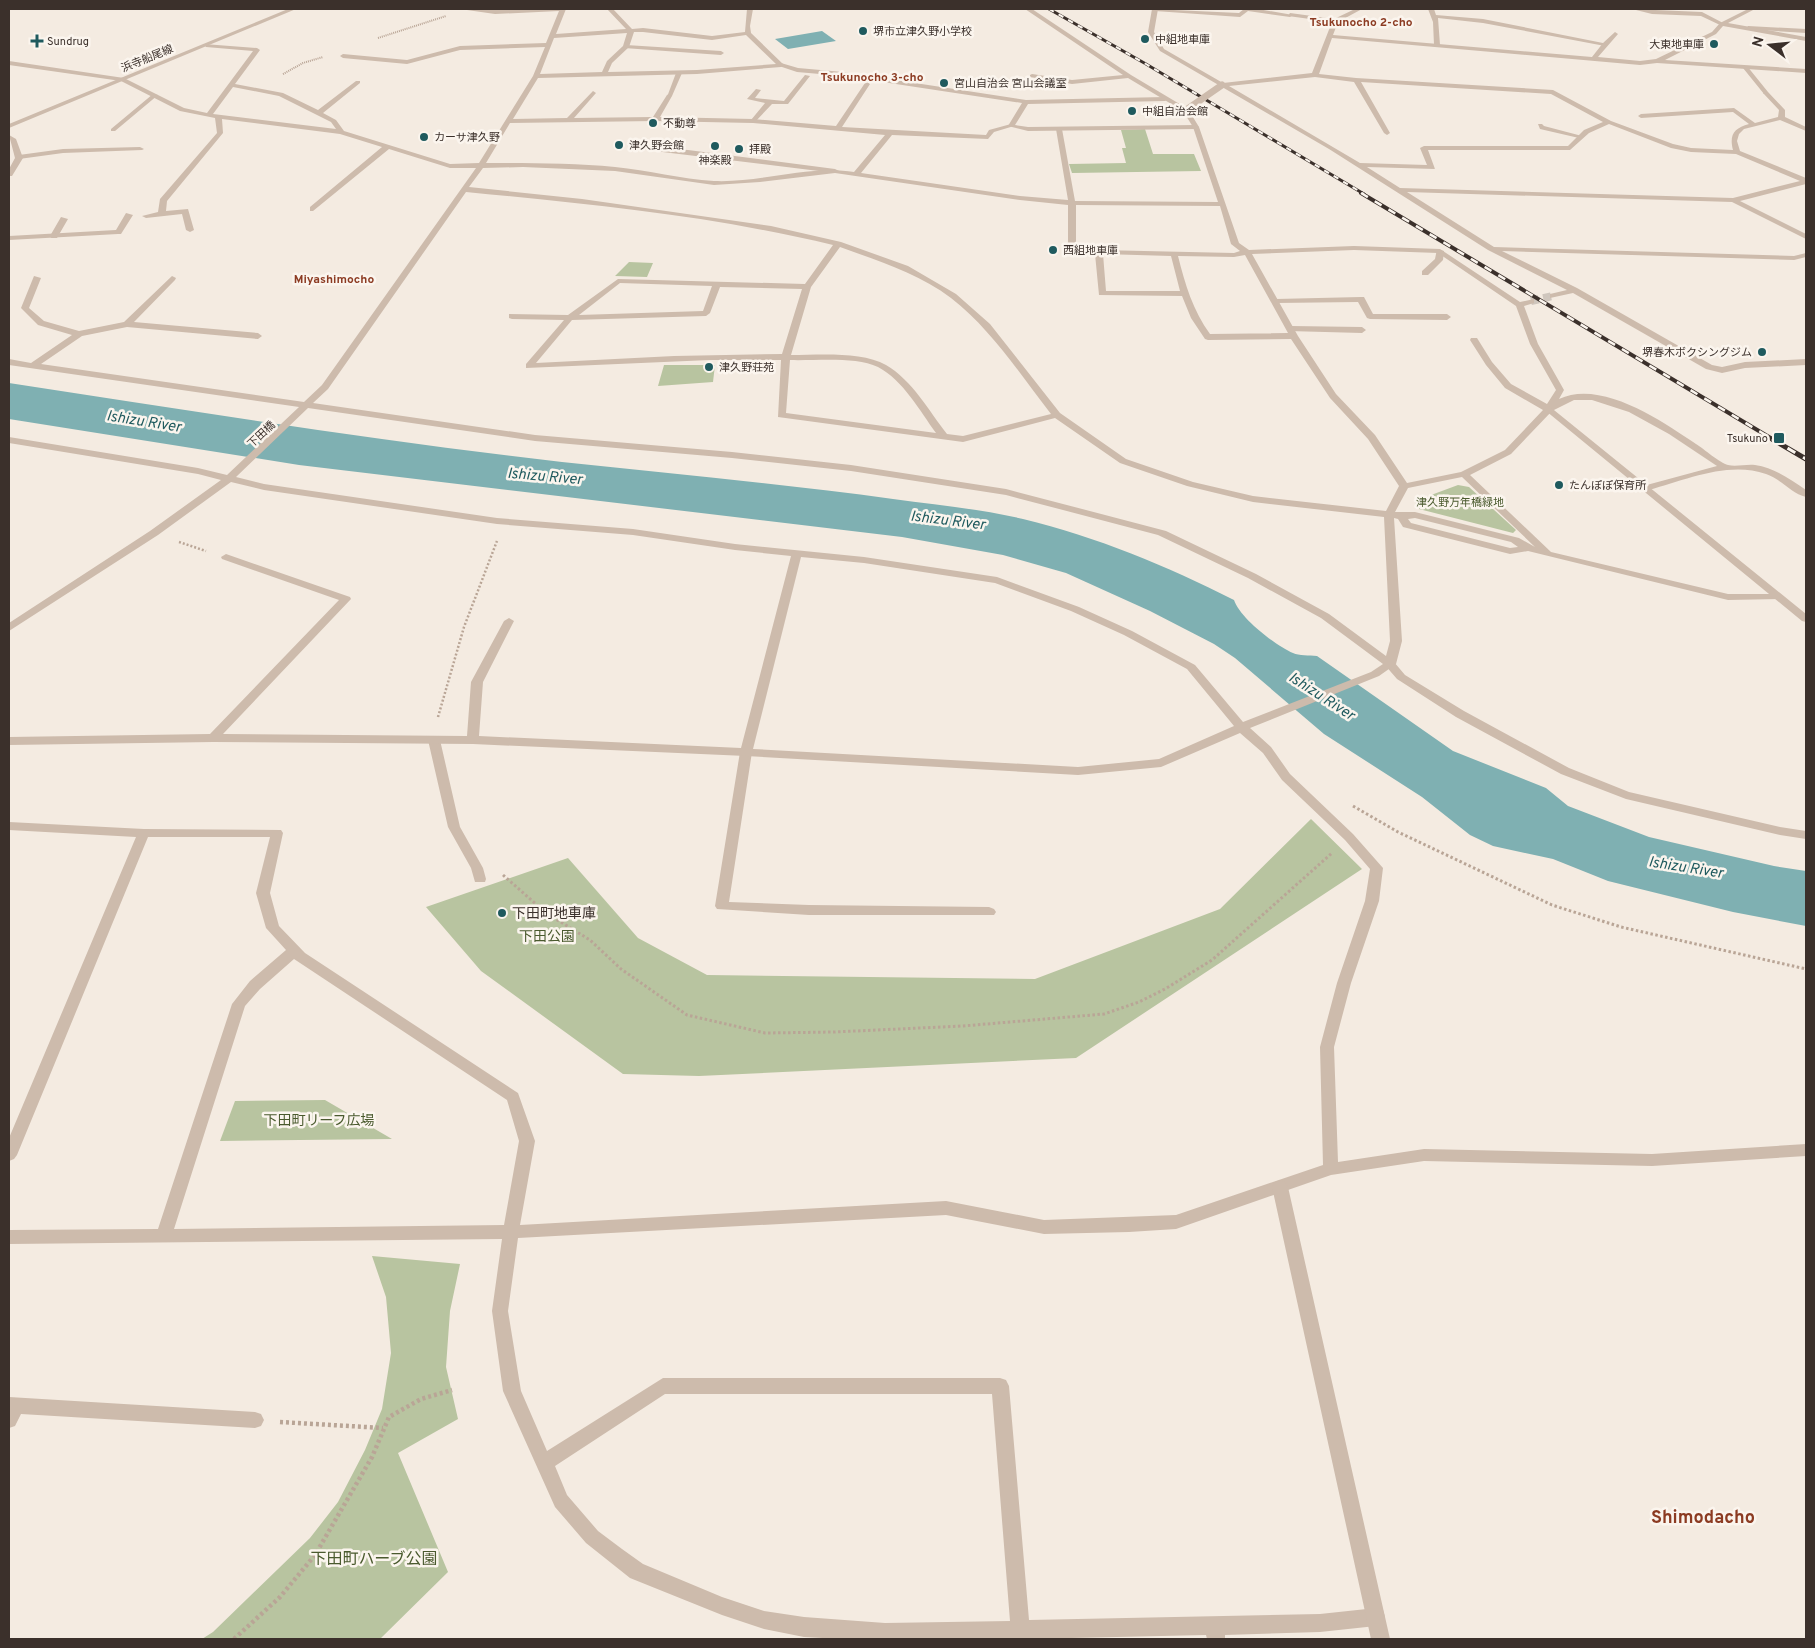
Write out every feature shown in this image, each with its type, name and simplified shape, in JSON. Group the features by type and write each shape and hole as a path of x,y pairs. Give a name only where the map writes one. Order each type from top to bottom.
{"street":[{"name":"浜寺船尾線","path":"9,126 293,9"},
{"path":"463,10 495,12 563,9"},
{"name":"下田橋","path":"9,628 14,620 154,533 230,478 326,387 480,167 536,76 563,9"},
{"path":"610,9 631,30"},
{"path":"748,33 750,9"},
{"path":"1028,9 1129,76 1186,110 1196,127 1235,244 1247,252 1276,300 1292,332 1333,396 1372,437 1404,486"},
{"path":"1359,9 1335,21 1247,9 1240,15 1155,9 1152,32 1162,50 1359,166 1491,248 1574,290 1709,367 1722,370 1745,365 1806,362"},
{"path":"1431,9 1438,45"},
{"path":"1635,9 1652,12 1702,14 1722,24 1806,39"},
{"path":"1657,61 1714,34 1722,24 1752,9"},
{"path":"1433,16 1483,21 1605,44"},
{"path":"1315,75 1335,21"},
{"path":"1748,28 1806,31"},
{"path":"604,75 609,62 626,46 631,30"},
{"path":"553,36 631,30 712,38 748,33"},
{"path":"748,33 781,65"},
{"path":"1594,59 1615,34"},
{"path":"1329,36 1640,63 1657,61 1806,71"},
{"path":"206,45 257,50 209,115"},
{"path":"343,56 407,62 460,48 550,45"},
{"path":"626,46 721,53"},
{"path":"9,63 122,79 182,110 218,117 341,132 450,166 523,165 615,169 714,183 760,180 835,171"},
{"path":"536,76 679,73 781,65 797,70 843,74 1026,102 1165,99"},
{"path":"1745,67 1782,110 1783,115 1781,118"},
{"path":"656,119 679,73"},
{"path":"1186,110 1222,85 1315,75 1356,80 1528,89 1553,92 1609,122 1671,146 1691,150 1737,152 1806,181"},
{"path":"758,90 750,99 786,103 807,76"},
{"path":"1032,76 1072,82 1129,76"},
{"path":"1356,80 1387,134"},
{"path":"319,113 358,82"},
{"path":"838,128 867,84"},
{"path":"231,85 281,94 334,121 341,132"},
{"path":"569,120 593,93"},
{"path":"113,130 155,95"},
{"path":"753,121 770,102"},
{"path":"1010,126 1026,102"},
{"path":"1641,116 1734,110 1754,125"},
{"path":"162,213 162,201 220,133 218,117"},
{"path":"1737,152 1734,141 1736,133 1742,128 1781,118 1806,129"},
{"path":"508,121 656,119 753,121 890,133 988,137 991,131 1010,126 1028,129 1196,127"},
{"path":"1359,166 1432,167 1424,148 1570,148 1579,136 1609,122"},
{"path":"1540,125 1542,128 1579,136"},
{"path":"1058,129 1072,203 1072,249 1099,252 1234,255 1247,252 1354,248 1440,252 1519,304 1534,344 1560,390 1550,409 1508,452 1464,474 1404,486"},
{"path":"856,174 890,133"},
{"path":"9,137 13,139 19,157 9,174"},
{"path":"313,209 388,146"},
{"path":"19,157 63,151 140,149"},
{"path":"648,150 688,152 1020,198 1072,203 1223,204"},
{"path":"1398,190 1733,200 1806,181"},
{"path":"463,189 552,198 771,228 838,244 905,268 953,296 987,326 1057,415 1123,461 1190,484 1252,499 1395,515 1415,515 1515,540 1528,548 1548,554 1728,597 1777,597"},
{"path":"1733,200 1806,237"},
{"path":"146,216 185,211 190,230"},
{"path":"9,238 118,232 130,215"},
{"path":"54,236 64,219"},
{"path":"838,244 807,287 786,357 781,416 962,440 1057,415"},
{"path":"1491,248 1794,258 1806,256"},
{"path":"1099,252 1102,293 1184,294"},
{"path":"1425,273 1439,260 1440,252"},
{"path":"1174,254 1184,294 1199,325 1208,337 1362,330"},
{"path":"37,278 25,308 41,323 78,334"},
{"path":"127,324 172,278"},
{"path":"807,287 618,281 570,318 529,366 686,358 786,357 858,360 881,366 896,376 944,437"},
{"path":"512,316 570,318 706,313 717,283"},
{"path":"1553,296 1574,290"},
{"path":"1276,300 1361,299 1370,316 1446,317"},
{"path":"1519,304 1532,301"},
{"path":"32,366 78,334 127,324 258,336"},
{"path":"1474,340 1489,363 1508,386 1550,409 1806,619"},
{"path":"9,362 535,438 732,455 851,468 1006,492 1162,533 1252,576 1325,616 1390,664 1401,677 1460,714 1565,771 1626,795 1780,831 1806,835"},
{"path":"1550,409 1572,397 1602,399 1633,410 1725,467"},
{"path":"9,440 198,471 264,487 506,521 633,532 735,547 864,560 997,580 1048,598 1128,633 1191,667 1242,728 1267,750 1286,776 1349,837 1377,868 1372,901 1344,983 1327,1047 1331,1169"},
{"path":"1646,488 1725,467 1750,468 1770,472 1806,494"},
{"path":"1464,474 1548,554"},
{"path":"9,740 213,738 473,740 746,752 1078,771 1161,763 1256,721 1375,674 1390,664 1396,641 1395,515 1404,486"},
{"path":"1395,515 1407,525 1510,551 1528,548"},
{"path":"797,553 746,752 722,906 809,910 989,912"},
{"path":"213,738 346,599 226,557"},
{"path":"473,740 477,682 509,621"},
{"path":"434,740 454,827 477,868 480,879"},
{"path":"9,826 144,833 277,833 263,893 273,928 300,957 514,1097 527,1141 510,1232 500,1311 512,1390 561,1502 592,1537 615,1556 638,1571 722,1606 764,1620 804,1628 895,1636 1020,1631 1215,1632 1376,1616"},
{"path":"9,1155 144,833"},
{"path":"164,1236 238,1004 255,985 294,951"},
{"path":"9,1237 510,1232 946,1208 1044,1227 1129,1225 1176,1222 1331,1169 1424,1155 1652,1160 1806,1150"},
{"path":"1280,1187 1381,1639"},
{"path":"544,1463 663,1386 1000,1386 1020,1631"},
{"path":"11,1410 255,1420"}],"path":[{"path":"434,740 438,715 464,627 506,521"},
{"path":"154,533 226,557"},
{"path":"1347,802 1398,832 1552,905 1631,930 1806,969"},
{"path":"480,879 498,871 546,913 590,940 621,969 687,1015 764,1033 963,1026 1104,1014 1139,1002 1165,989 1212,960 1349,837"},
{"path":"234,1639 280,1598 315,1555 372,1457 383,1428 389,1418 421,1399 452,1390"},
{"path":"255,1420 383,1428"}],"green space":[{"path":"1145,129 1153,154 1194,154 1201,171 1072,173 1069,164 1126,163 1122,148 1126,148 1121,130"},
{"path":"629,262 653,263 647,277 615,276"},
{"path":"664,365 715,365 713,382 658,386"},
{"name":"津久野万年橋緑地","path":"1458,485 1469,487 1516,530 1513,533 1415,508 1415,501"},
{"name":"下田公園","path":"1311,819 1362,869 1076,1058 699,1076 623,1074 481,971 426,907 568,858 638,938 707,975 1035,979 1220,909"},
{"name":"下田町リーフ広場","path":"325,1100 392,1139 220,1141 235,1101"},
{"name":"下田町ハーブ公園","path":"372,1256 460,1264 450,1311 446,1367 458,1419 398,1453 448,1572 380,1639 202,1639 213,1632 310,1538 338,1502 365,1450 382,1409 391,1353 386,1297"}],"water":[{"path":"822,31 836,41 788,49 775,39"},
{"name":"Ishizu River","path":"9,383 423,445 810,489 991,512 1078,534 1157,564 1234,600 1243,615 1251,623 1286,649 1298,655 1317,656 1453,751 1546,788 1568,806 1649,837 1774,866 1806,871 1806,926 1733,912 1608,881 1553,859 1493,846 1470,835 1422,797 1324,734 1235,658 1214,644 1150,611 1066,573 1003,555 902,537 299,465 9,419"}],"tunnel":[{"path":"1531,301 1553,296"}],"railway":[{"path":"1049,9 1146,64 1364,194"},
{"path":"1361,193 1774,440"},
{"path":"1772,439 1806,459"}],"place":[{"name":"堺市立津久野小学校","path":"863,31"},
{"name":"中組地車庫","path":"1145,39"},
{"name":"Sundrug","path":"37,41"},
{"name":"大東地車庫","path":"1714,44"},
{"name":"宮山自治会 宮山会議室","path":"944,83"},
{"name":"中組自治会館","path":"1132,111"},
{"name":"不動尊","path":"653,123"},
{"name":"カーサ津久野","path":"424,137"},
{"name":"津久野会館","path":"619,145"},
{"name":"神楽殿","path":"715,146"},
{"name":"拝殿","path":"739,149"},
{"name":"西組地車庫","path":"1053,250"},
{"name":"堺春木ボクシングジム","path":"1762,352"},
{"name":"津久野荘苑","path":"709,367"},
{"name":"Tsukuno","path":"1779,438"},
{"name":"たんぽぽ保育所","path":"1559,485"},
{"name":"下田町地車庫","path":"502,913"}],"district":[{"name":"Tsukunocho 2-cho","path":"1361,22"},
{"name":"Tsukunocho 3-cho","path":"872,77"},
{"name":"Miyashimocho","path":"334,279"},
{"name":"Shimodacho","path":"1703,1517"}]}
